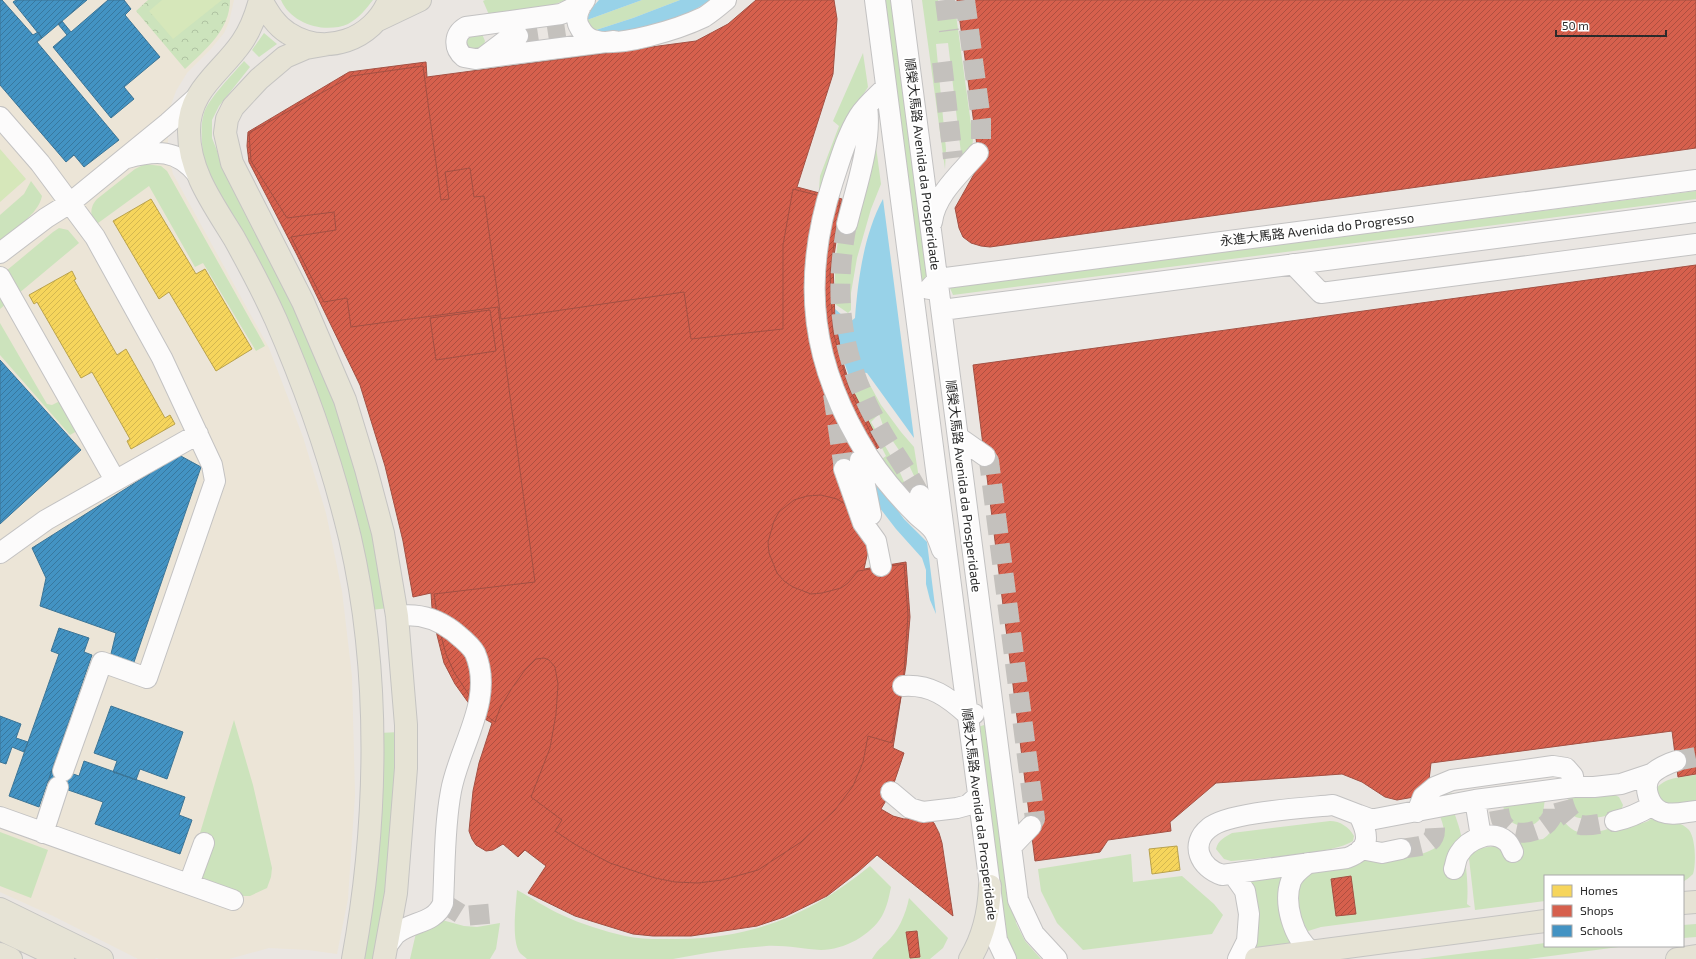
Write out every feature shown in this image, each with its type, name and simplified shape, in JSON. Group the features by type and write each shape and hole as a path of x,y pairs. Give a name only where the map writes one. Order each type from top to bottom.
{"main road":[{"path":"261,0 271,18 287,33 307,42 329,44"},
{"path":"261,0 250,30 241,44 215,72 197,97 190,116 189,132 191,153 198,174 212,202 275,318 314,411 333,474 350,540 365,624 372,712 370,823 364,894 353,959"},
{"path":"378,20 389,0"},
{"path":"386,951 396,893 406,768 406,725 397,616 383,533 366,468 344,400 303,302 232,163 225,133 227,119 233,107 260,79 285,57 306,48 347,41 364,32 378,20 420,0"},
{"path":"372,712 386,700 381,630 386,620 397,616"},
{"path":"970,959 979,944 985,926 989,906 990,886"},
{"path":"1684,903 1696,901"},
{"path":"0,909 102,959"},
{"path":"1256,959 1544,921"},
{"path":"0,930 63,959"},
{"path":"0,954 11,959"},
{"path":"1677,959 1696,956"}],"street":[{"path":"584,1 561,14 466,27 455,40 457,49 464,57 481,58 645,37 686,24 704,16 726,0"},
{"name":"順榮大馬路 Avenida da Prosperidade","path":"875,0 997,940 1006,959"},
{"name":"順榮大馬路 Avenida da Prosperidade","path":"901,0 1018,900 1034,934 1057,959"},
{"path":"584,1 580,6 577,16 578,26 584,35 594,40 614,42"},
{"path":"479,25 502,35 518,36 505,41 481,58"},
{"path":"886,87 859,116 842,154 828,195 820,227 815,263 814,298 816,326 820,350 832,385 845,414 868,455 889,486 935,533"},
{"path":"0,253 46,218 70,204 197,97"},
{"path":"847,224 864,153 869,118 868,106"},
{"path":"0,117 40,163 95,237 162,358 212,465 214,481 147,678 102,662 43,832"},
{"path":"124,158 152,153 168,154 176,156 188,163 198,174"},
{"path":"978,153 939,200 933,213 932,240 944,260 962,270 985,273"},
{"path":"948,188 953,158"},
{"name":"永進大馬路 Avenida do Progresso","path":"938,279 1696,180"},
{"path":"0,272 53,227 70,204"},
{"path":"942,310 1696,212"},
{"path":"1293,264 1321,293 1696,244"},
{"path":"0,277 116,480"},
{"path":"928,414 936,365 927,298 928,291 938,279"},
{"path":"0,553 46,520 198,434"},
{"path":"958,437 985,456"},
{"path":"852,465 863,523 876,540 881,566"},
{"path":"920,495 949,571"},
{"path":"386,951 397,934 432,917 440,911 443,903 447,815 450,793 458,762 477,710 481,686 480,669 474,652 461,637 443,623 424,616 408,614 397,616"},
{"path":"903,686 922,686 943,694 968,715 994,712"},
{"path":"1359,815 1366,828 1366,841 1361,849 1347,858 1222,875 1212,872 1205,866 1200,856 1198,847 1202,836 1209,828 1222,821 1243,816 1333,806 1359,815 1370,819 1475,800 1498,804 1574,787 1594,788 1621,784 1651,774 1676,761"},
{"path":"1414,812 1423,797 1435,787 1452,780 1553,766 1566,768 1573,776 1574,787"},
{"path":"1651,774 1647,789 1648,797 1655,809 1663,813 1693,813"},
{"path":"891,792 902,802 916,810 930,812 967,808 979,805"},
{"path":"1475,800 1482,837"},
{"path":"1615,821 1627,819 1653,805"},
{"path":"0,817 233,900"},
{"path":"1011,847 1031,826"},
{"path":"1454,869 1456,859 1460,852 1475,839 1498,836 1507,842 1513,852"},
{"path":"189,884 204,843"},
{"path":"1361,849 1382,853 1401,849"},
{"path":"1308,863 1299,870 1291,880 1288,893 1291,917 1295,929 1306,948 1312,952"},
{"path":"1233,874 1245,891 1249,914 1247,941 1238,959"}],"shaded area":[{"path":"0,0 234,0 229,22 224,33 210,50 187,73 176,91 171,105 168,123 168,154 173,174 269,348 303,437 326,513 342,591 352,676 355,795 348,899 337,954 308,950 269,948 229,959 138,959 53,916 0,892"}],"green space":[{"path":"148,0 230,0 226,21 221,30 208,47 185,69 136,11"},
{"path":"162,0 222,0 173,39 149,11"},
{"path":"281,0 373,0 352,22 339,27 329,28 310,25 301,21 292,15"},
{"path":"566,0 547,7 490,17 483,1"},
{"path":"642,0 680,0 596,30 591,27 587,20"},
{"path":"884,0 893,0 928,271 922,286"},
{"path":"922,0 938,0 941,18 951,16 949,0 954,0 973,139 972,149 960,165 961,153 948,43 936,44 946,149 945,169"},
{"path":"264,33 277,44 259,57 252,50"},
{"path":"482,34 485,41 483,48 469,53 463,37"},
{"path":"863,53 868,87 856,106 821,192 819,190 820,176 839,126 833,121"},
{"path":"244,61 250,67 219,106 212,120 212,138 223,166 278,263 335,391 358,465 389,608 370,610 359,539 204,166 202,132 206,107"},
{"path":"874,132 881,184 871,209 857,258 851,293 851,310 848,313 835,304 835,265 839,231 849,241 855,208"},
{"path":"0,149 26,179 0,202"},
{"path":"145,164 161,166 167,171 265,346 256,351 203,263 195,267 149,186 94,226 91,212 94,202 135,169"},
{"path":"31,181 42,196 40,203 25,221 0,240 0,215 24,194"},
{"path":"1696,191 1696,199 953,295 950,288 953,287"},
{"path":"59,228 68,230 79,243 0,309 0,276"},
{"path":"0,323 47,404 52,405 60,401 77,431 70,435 0,355"},
{"path":"862,378 866,378 881,405 914,447 921,491 909,465 884,428 879,414 871,422 898,468 908,491 879,461 886,456 855,394"},
{"path":"234,720 253,785 272,868 271,877 267,888 250,896 240,896 194,880 209,839 200,833"},
{"path":"984,725 987,726 1016,923 1025,941 1041,959 1012,959 1008,950 978,727"},
{"path":"400,732 387,906 376,959 358,959 379,733"},
{"path":"1696,775 1696,802 1672,805 1662,803 1656,789 1660,785 1674,778"},
{"path":"1452,793 1453,805 1460,829 1465,861 1467,878 1467,904 1471,907 1321,927 1308,931 1301,918 1296,903 1298,880 1311,867 1389,856 1422,854 1430,851 1442,841 1444,833 1436,797"},
{"path":"1613,794 1619,797 1623,805 1621,811 1611,815 1590,818 1578,818 1574,816 1568,798 1588,798"},
{"path":"1545,799 1542,815 1536,823 1531,825 1516,825 1505,815 1503,805"},
{"path":"1557,809 1570,828 1578,832 1586,833 1642,823 1651,819 1676,822 1689,830 1693,839 1695,858 1693,874 1684,881 1684,875 1544,875 1544,901 1475,910 1468,850 1543,839 1550,833 1555,822"},
{"path":"1330,821 1341,823 1347,827 1354,836 1353,841 1330,849 1313,852 1231,861 1224,859 1216,849 1224,837 1232,833"},
{"path":"0,832 48,850 31,898 0,886"},
{"path":"1131,854 1133,882 1182,876 1214,904 1223,915 1212,934 1083,950 1057,923 1041,891 1038,869"},
{"path":"870,866 891,887 884,913 877,923 864,935 839,947 821,950 766,946 719,951 673,959 527,959 520,953 517,947 515,923 517,890 569,918 617,934 652,939 707,938 758,928 804,910 826,898"},
{"path":"1293,869 1302,948 1246,955 1241,876"},
{"path":"909,898 948,938 943,948 930,959 872,959 898,928 904,916"},
{"path":"442,920 464,926 477,927 500,923 496,949 490,959 410,959 416,933"},
{"path":"1696,924 1696,937 1684,938 1684,925"},
{"path":"1544,943 1544,947 1618,947 1528,959 1419,959"}],"water":[{"path":"599,0 642,0 587,20 591,9"},
{"path":"680,0 710,0 700,7 654,26 622,32 607,33 596,30 633,18"},
{"path":"883,199 914,438 867,373 860,372 854,388 843,359 837,330 835,309 850,322 855,318 863,257 871,227"},
{"path":"869,472 904,519 927,542 936,614 930,600 926,584 926,570 922,558 896,529 876,503"}],"building: Homes":[{"path":"151,199 196,274 205,269 252,349 216,371 169,292 159,299 113,221"},
{"path":"72,271 76,279 74,280 117,355 126,349 165,418 170,415 175,424 131,449 127,441 130,439 92,372 81,378 37,302 34,304 29,295"},
{"path":"1177,846 1180,870 1152,874 1149,849"}],"building: Shops":[{"path":"756,0 834,0 837,19 833,74 797,187 842,199 833,263 835,321 844,366 850,385 881,446 868,455 861,522 868,551 864,569 906,562 910,617 906,665 893,748 904,753 891,792 881,809 893,816 904,819 928,819 934,823 942,843 953,916 877,855 827,896 784,917 757,926 691,936 653,936 633,934 575,916 528,893 546,866 525,850 518,857 503,844 493,850 486,851 476,845 472,839 469,831 473,791 479,763 492,723 481,717 470,705 455,684 444,663 437,635 431,593 413,597 403,541 385,466 360,385 297,255 249,162 247,146 248,132 349,72 426,62 427,77 696,41 728,24"},
{"path":"957,0 1696,0 1696,148 990,247 981,246 971,243 963,237 959,228 955,208 978,167 978,153"},
{"path":"423,66 441,200 449,199 445,172 470,168 474,197 484,196 501,319 684,292 691,339 783,329 783,245 793,189 840,201 830,273 833,332 849,388 877,446 840,469 851,508 837,499 821,495 807,496 794,500 779,512 774,521 768,542 769,553 777,573 784,581 793,587 811,594 841,588 848,583 858,571 904,564 908,615 903,686 892,743 868,736 863,762 853,786 835,810 801,842 758,870 722,880 698,883 675,882 655,878 610,863 576,845 555,831 562,820 531,797 550,748 556,714 558,684 555,667 549,660 544,658 536,659 525,670 512,688 500,708 495,722 484,714 471,698 454,672 446,654 440,632 434,594 535,582 498,307 351,327 347,298 324,302 291,237 336,230 334,212 287,218 251,161 249,133 352,76"},
{"path":"1696,265 1696,774 1678,777 1672,731 1431,763 1429,780 1414,797 1397,800 1385,797 1362,782 1342,774 1216,783 1170,822 1171,831 1108,840 1100,852 1035,861 973,365"},
{"path":"490,310 496,351 436,360 430,318"},
{"path":"1351,876 1356,914 1336,916 1331,879"},
{"path":"917,931 920,957 910,958 906,932"}],"building: Schools":[{"path":"0,0 2,0 33,35 38,32 42,38 37,42 119,140 84,167 74,155 66,162 0,85"},
{"path":"16,0 87,0 42,38 13,2"},
{"path":"108,0 124,0 131,9 125,15 160,57 124,87 134,99 111,118 53,47 67,35 58,24 62,21 71,32"},
{"path":"0,360 81,450 0,524"},
{"path":"179,455 201,467 133,665 110,658 116,633 40,606 46,578 32,548"},
{"path":"59,628 89,638 84,652 92,655 39,807 9,796 59,654 51,651"},
{"path":"111,706 183,732 167,779 140,769 136,780 113,772 117,761 94,753"},
{"path":"0,716 21,724 16,738 28,742 24,752 12,747 6,764 0,762"},
{"path":"84,761 185,797 179,815 192,820 180,854 95,824 103,802 48,783 53,767 79,776"}],"tunnel":[{"path":"945,0 949,31"},
{"path":"965,0 981,120 981,142 978,153"},
{"path":"518,36 565,29"},
{"path":"942,62 953,158"},
{"path":"847,224 841,280 841,306 849,356 868,406 920,495"},
{"path":"833,394 844,469"},
{"path":"985,456 989,461 1035,819 1031,826"},
{"path":"1676,761 1696,757"},
{"path":"1563,801 1571,819 1576,823 1589,825 1615,821"},
{"path":"1499,810 1503,824 1510,830 1522,833 1529,832 1542,828 1547,824 1553,814 1553,802"},
{"path":"1401,849 1429,843 1434,835 1435,828"},
{"path":"443,903 464,916 497,913"}]}
